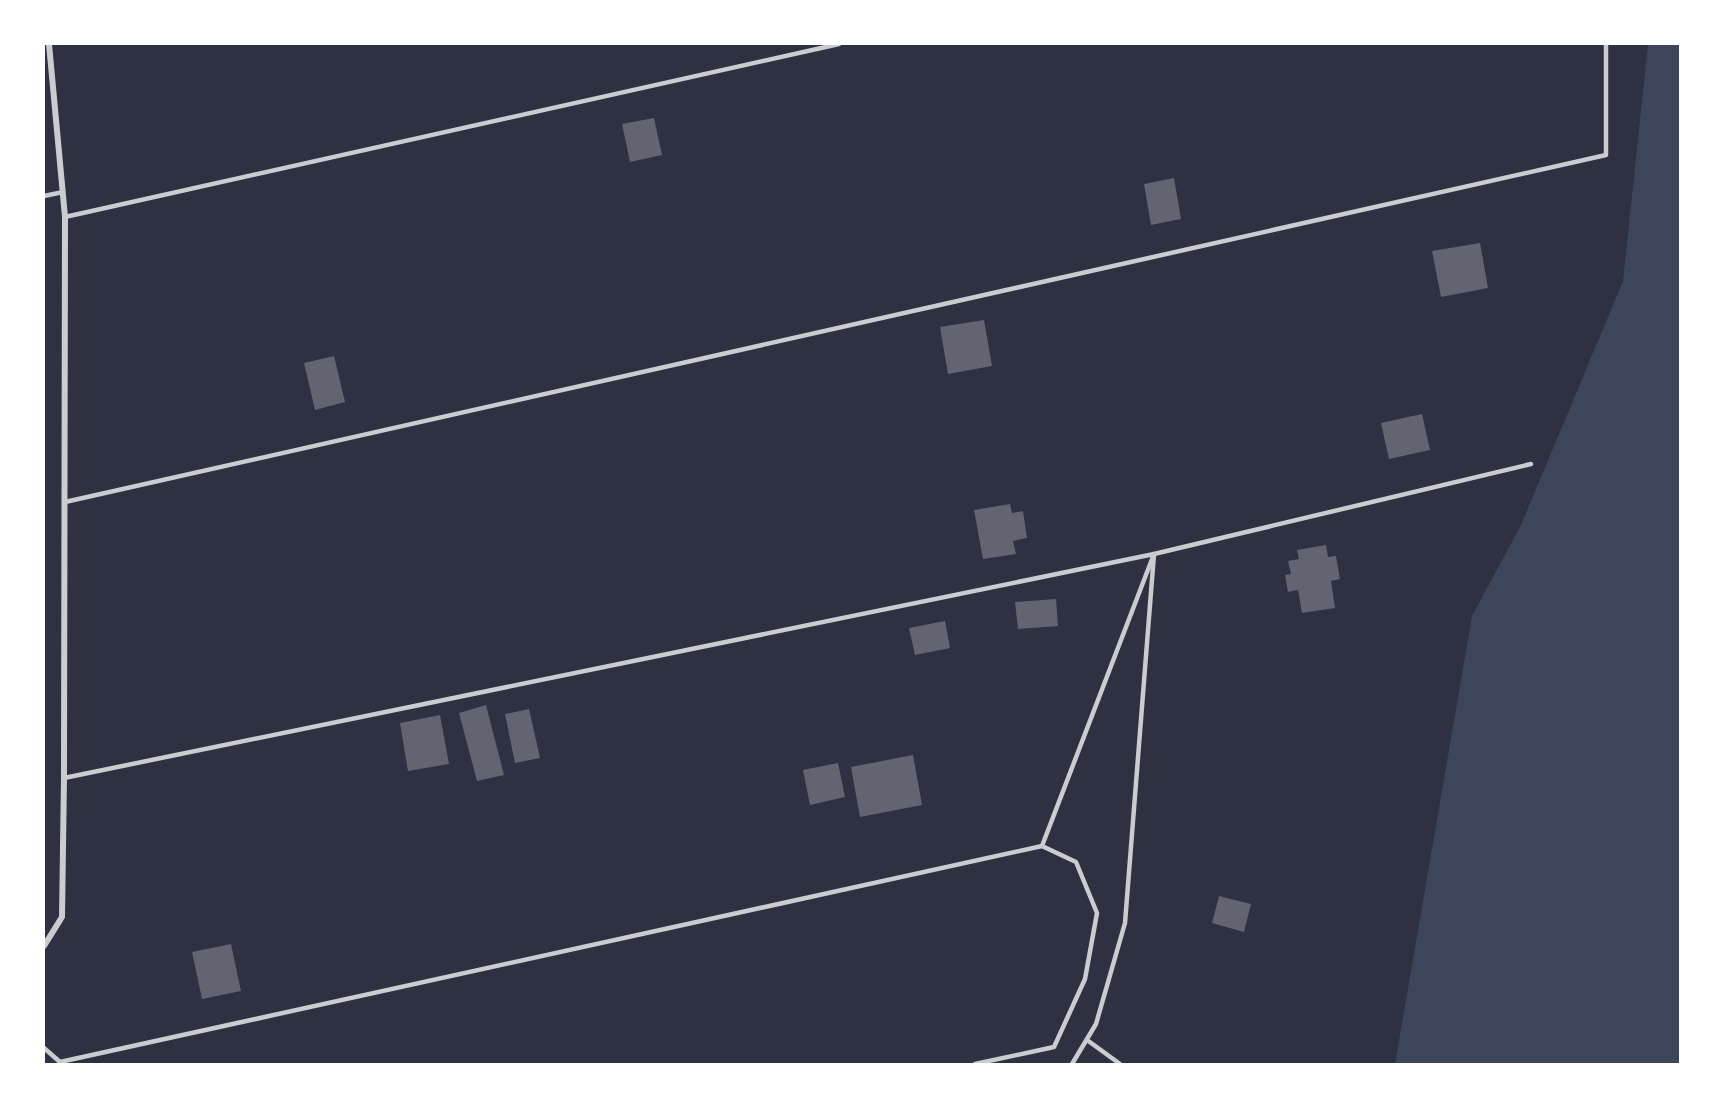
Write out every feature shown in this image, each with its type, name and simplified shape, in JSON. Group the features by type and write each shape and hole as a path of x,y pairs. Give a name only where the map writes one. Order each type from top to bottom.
{"street":[{"path":"44,946 62,917 65,502 65,217 47,48"}],"lane":[{"path":"65,217 839,44"},
{"path":"65,502 1606,155 1606,44"},
{"path":"44,196 63,192"},
{"path":"64,778 1154,554 1531,464"},
{"path":"1042,846 1154,554"},
{"path":"1072,1065 1096,1024 1125,923 1154,554"},
{"path":"44,1048 60,1062 1042,846 1076,862 1096,913 1085,979 1054,1047 975,1065"},
{"path":"1087,1040 1120,1065"}],"shaded area":[{"path":"1648,44 1680,44 1680,1064 1395,1064 1472,616 1521,525 1623,281"}],"building":[{"path":"654,118 662,155 630,162 622,124"},
{"path":"1174,178 1181,219 1151,225 1144,184"},
{"path":"1480,243 1488,288 1441,297 1432,251"},
{"path":"984,320 992,366 948,374 940,327"},
{"path":"334,356 345,402 315,410 304,363"},
{"path":"1422,414 1430,450 1389,459 1381,423"},
{"path":"1010,504 1012,513 1023,511 1027,538 1013,541 1016,554 983,559 974,510"},
{"path":"1326,545 1328,557 1336,556 1340,579 1331,581 1335,608 1302,613 1298,590 1288,592 1285,575 1291,574 1288,561 1299,559 1297,550"},
{"path":"1056,599 1058,626 1018,629 1015,602"},
{"path":"945,621 950,648 915,655 909,628"},
{"path":"486,705 504,775 477,781 459,713"},
{"path":"529,709 540,758 515,763 505,714"},
{"path":"440,715 449,764 408,771 400,723"},
{"path":"913,755 922,805 860,817 851,767"},
{"path":"838,763 845,797 810,805 803,770"},
{"path":"1219,896 1251,904 1244,932 1212,923"},
{"path":"231,944 241,991 202,999 192,952"}]}
